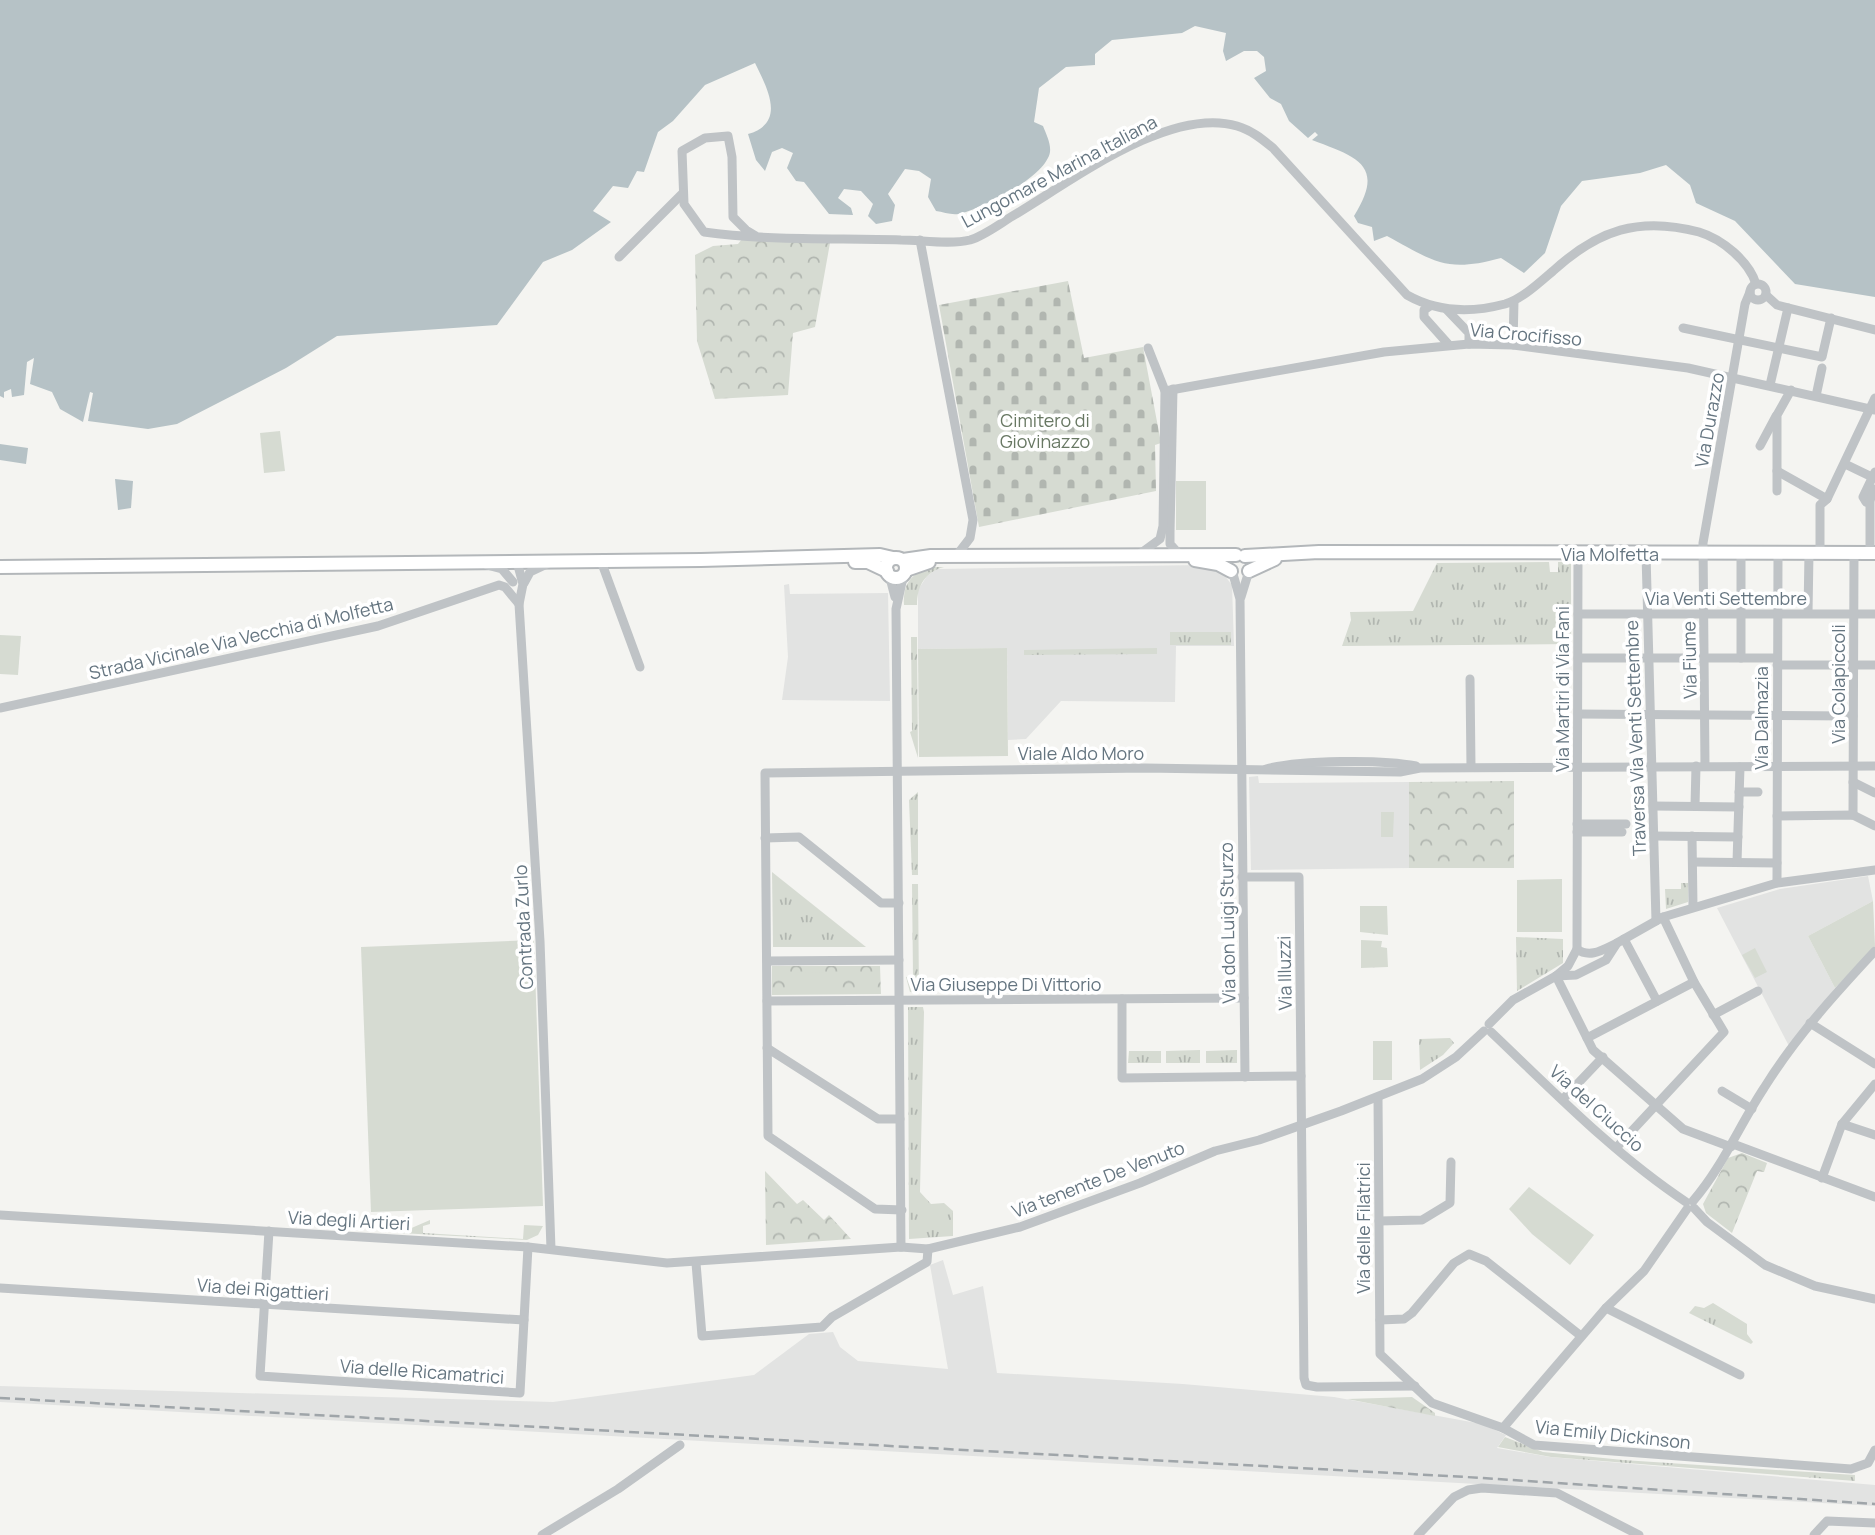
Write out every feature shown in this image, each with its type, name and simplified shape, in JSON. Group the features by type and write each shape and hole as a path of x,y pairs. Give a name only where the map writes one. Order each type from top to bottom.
{"main road":[{"name":"Via Molfetta","path":"1345,555 1873,553"},
{"path":"0,567 701,560 880,555 902,565 933,562 1184,559 1218,564 1240,576 1275,559 1345,555"},
{"path":"701,560 868,562 895,577 902,565 957,555 1345,555"},
{"path":"1240,555 1250,561 1249,571"},
{"path":"1232,572 1230,560 1240,555"}],"street":[{"name":"Lungomare Marina Italiana","path":"756,236 733,217 732,157 728,136 705,138 682,151 684,204 704,232 756,236 972,239 1128,148 1183,124 1236,125 1253,132 1273,148 1407,295 1430,306 1447,310 1514,300 1588,244 1604,235 1637,225 1668,225 1714,238 1753,272 1753,288"},
{"path":"619,257 683,193"},
{"path":"920,240 973,520 970,538 957,555"},
{"path":"1753,288 1757,300 1766,295 1777,305 1875,330"},
{"name":"Via Durazzo","path":"1703,554 1732,377 1753,288"},
{"path":"1513,345 1514,300"},
{"path":"1430,306 1423,310 1424,317 1450,345"},
{"path":"1770,385 1788,307"},
{"path":"1447,310 1469,333 1469,344"},
{"path":"1683,328 1822,358 1831,318"},
{"path":"1429,346 1435,331"},
{"name":"Via Crocifisso","path":"1169,390 1429,346 1513,345 1732,377 1874,409"},
{"path":"1148,348 1169,390 1170,544 1179,554"},
{"path":"1816,396 1822,368"},
{"path":"1140,554 1156,545 1162,533 1169,390"},
{"path":"1760,446 1791,390"},
{"path":"1808,613 1820,505 1828,499 1874,409 1875,398"},
{"path":"1777,415 1777,491"},
{"path":"1845,464 1874,474 1863,497 1867,502 1870,500"},
{"path":"1777,471 1828,499"},
{"path":"1873,553 1870,500 1875,489"},
{"path":"1741,553 1741,658"},
{"name":"Via Dalmazia","path":"1777,883 1778,553"},
{"name":"Via Colapiccoli","path":"1853,815 1854,553"},
{"name":"Via Martiri di Via Fani","path":"1577,949 1578,554"},
{"name":"Traversa Via Venti Settembre","path":"1646,554 1648,715 1660,919"},
{"name":"Via Fiume","path":"1695,806 1705,715 1703,554"},
{"path":"518,583 535,568 554,561"},
{"path":"601,561 640,667"},
{"path":"472,562 502,569 518,583"},
{"path":"517,562 518,583"},
{"path":"901,1247 897,610 902,565"},
{"path":"1240,599 1249,571"},
{"path":"888,572 897,610"},
{"path":"1232,572 1240,599"},
{"name":"Contrada Zurlo","path":"518,583 540,941 551,1249"},
{"name":"Strada Vicinale Via Vecchia di Molfetta","path":"0,708 378,626 499,585 505,587 519,604"},
{"name":"Via don Luigi Sturzo","path":"1240,599 1245,1077"},
{"name":"Via Venti Settembre","path":"1578,614 1875,614"},
{"path":"1578,658 1741,658 1875,665"},
{"path":"1470,679 1471,767"},
{"path":"1578,714 1853,716"},
{"name":"Viale Aldo Moro","path":"765,838 765,773 1264,769 1282,765 1401,763 1420,768 1875,766"},
{"path":"1737,862 1740,766"},
{"path":"1853,782 1875,793"},
{"path":"1739,792 1758,792"},
{"path":"1653,806 1739,807"},
{"path":"1777,817 1853,815 1875,826"},
{"path":"1577,828 1624,828"},
{"path":"1654,836 1738,837"},
{"path":"1692,836 1693,907"},
{"path":"898,903 881,902 799,837 765,838 770,1140 874,1209 902,1210"},
{"path":"1693,862 1777,863"},
{"name":"Via tenente De Venuto","path":"696,1263 901,1247 929,1249 1020,1227 1140,1183 1215,1151 1259,1140 1378,1098 1440,1069 1488,1029 1513,1000 1556,976 1576,975 1606,960 1621,941 1660,919 1777,883 1875,870"},
{"name":"Via Illuzzi","path":"1242,877 1299,877 1303,1371 1306,1385 1415,1387"},
{"path":"1616,1148 1724,1032 1660,919"},
{"path":"1657,1001 1621,941 1595,953 1582,953 1577,949 1568,966 1556,976 1594,1050 1683,1129 1875,1197"},
{"name":"Via Emily Dickinson","path":"1875,951 1810,1023 1762,1089 1732,1146 1644,1271 1606,1308 1503,1428 1534,1445 1851,1469 1868,1463 1875,1450"},
{"path":"767,961 899,960"},
{"path":"1587,1038 1694,982"},
{"path":"1713,1015 1758,991"},
{"name":"Via Giuseppe Di Vittorio","path":"767,1001 1244,998"},
{"path":"1122,999 1122,1078 1301,1076"},
{"path":"1810,1023 1875,1064"},
{"name":"Via del Ciuccio","path":"1488,1029 1616,1148 1654,1181 1690,1205"},
{"path":"767,1048 878,1119 900,1119"},
{"path":"1563,1099 1603,1057"},
{"path":"1822,1178 1842,1124 1875,1084"},
{"path":"1722,1091 1752,1110"},
{"name":"Via delle Filatrici","path":"1378,1098 1381,1358 1415,1387"},
{"path":"1842,1124 1875,1135"},
{"path":"1380,1221 1422,1220 1450,1203 1451,1162"},
{"path":"1690,1205 1707,1222 1765,1265 1815,1286 1875,1299"},
{"name":"Via degli Artieri","path":"0,1215 528,1247 667,1263 696,1263"},
{"path":"264,1305 269,1231"},
{"name":"Via delle Ricamatrici","path":"264,1305 260,1376 520,1393 528,1247"},
{"path":"696,1263 702,1336 822,1327 832,1317 927,1262 929,1249"},
{"path":"1380,1320 1404,1319 1454,1263 1469,1254 1486,1261 1581,1336"},
{"name":"Via dei Rigattieri","path":"0,1288 524,1320"},
{"path":"1606,1308 1740,1375"},
{"path":"1415,1387 1432,1403 1503,1428"},
{"path":"542,1535 618,1489 680,1445"},
{"path":"1418,1535 1439,1510 1468,1490 1557,1493 1639,1535"},
{"path":"1814,1535 1827,1521 1875,1523"}],"shaded area":[{"path":"0,0 1875,0 1875,297 1795,284 1735,221 1696,203 1690,185 1666,165 1640,173 1582,181 1561,206 1545,253 1524,273 1501,258 1467,265 1453,264 1417,253 1387,236 1374,241 1372,227 1358,223 1354,216 1367,185 1367,174 1362,165 1342,152 1312,140 1318,135 1315,132 1308,138 1289,121 1281,104 1270,98 1254,78 1266,71 1264,57 1257,51 1244,51 1226,61 1223,51 1226,33 1195,26 1182,33 1112,40 1095,54 1095,65 1066,67 1039,88 1034,122 1043,126 1050,152 1037,172 1012,191 958,214 936,211 928,197 931,179 919,171 905,169 888,194 895,205 892,221 876,224 868,216 873,204 861,191 844,189 838,198 851,208 853,215 829,214 804,182 796,181 787,168 793,153 782,148 772,152 765,171 756,160 748,134 760,129 767,122 771,104 755,63 705,85 673,121 658,132 644,172 637,171 628,188 613,186 593,211 611,222 572,250 543,262 497,325 337,336 286,368 177,424 148,429 88,421 93,393 90,392 83,422 60,409 52,392 30,384 34,358 27,362 24,395 12,397 11,389 4,392 4,398 0,396"},
{"path":"0,444 28,448 26,464 0,460"},
{"path":"115,479 133,481 131,508 118,510"},
{"path":"1201,565 1221,571 1232,585 1234,646 1176,646 1175,702 1061,701 1026,739 1008,740 1007,648 918,649 918,590 927,576 937,569"},
{"path":"789,584 790,594 888,593 890,701 782,700 788,657 784,585"},
{"path":"1258,776 1259,783 1409,782 1409,868 1251,870 1249,777"},
{"path":"1868,876 1873,901 1808,936 1835,988 1789,1046 1717,908 1780,889"},
{"path":"943,1260 953,1295 983,1286 997,1373 1183,1384 1334,1397 1482,1424 1506,1435 1497,1448 1550,1457 1875,1485 1875,1506 0,1402 0,1386 553,1402 754,1375 809,1334 833,1332 840,1347 858,1361 948,1369 930,1265"}],"green space":[{"path":"742,239 830,243 815,327 793,333 788,395 715,399 697,341 695,255 713,246 738,244"},
{"name":"Cimitero di Giovinazzo","path":"1068,281 1084,358 1143,347 1161,443 1155,445 1156,491 979,527 939,305"},
{"path":"280,431 285,471 264,473 260,433"},
{"path":"1176,481 1206,481 1206,530 1176,530"},
{"path":"1549,562 1550,572 1558,572 1558,562 1571,562 1571,644 1342,646 1351,620 1350,612 1413,611 1437,563"},
{"path":"929,567 944,567 932,572 923,581 917,605 904,605 909,581"},
{"path":"1170,632 1231,632 1231,645 1170,645"},
{"path":"0,635 21,636 18,675 0,674"},
{"path":"911,637 917,637 918,758 910,732"},
{"path":"1007,648 1008,756 919,757 918,649"},
{"path":"1157,648 1157,654 1024,655 1024,650"},
{"path":"1514,781 1514,868 1409,868 1409,782"},
{"path":"918,792 918,875 912,875 909,800"},
{"path":"1381,812 1394,812 1393,837 1381,837"},
{"path":"772,872 866,947 773,947"},
{"path":"1562,879 1562,932 1517,932 1517,880"},
{"path":"1681,883 1688,883 1688,902 1666,909 1665,889 1681,889"},
{"path":"912,884 918,884 919,993 910,992 906,977 913,976"},
{"path":"1873,901 1875,946 1835,988 1808,936"},
{"path":"1360,906 1387,906 1388,935 1360,932"},
{"path":"1516,937 1563,939 1563,963 1517,991"},
{"path":"534,940 543,1206 371,1212 361,947"},
{"path":"1361,940 1382,941 1381,947 1387,948 1388,967 1361,968"},
{"path":"1755,948 1767,972 1755,978 1742,955"},
{"path":"772,966 880,966 881,994 772,995"},
{"path":"825,972 825,988 796,988 796,973"},
{"path":"908,1007 923,1007 924,1012 920,1192 931,1204 944,1203 953,1211 953,1236 909,1239"},
{"path":"1450,1038 1454,1043 1443,1055 1420,1070 1419,1039"},
{"path":"1373,1041 1392,1041 1392,1080 1373,1080"},
{"path":"1200,1050 1200,1063 1166,1063 1166,1051"},
{"path":"1237,1050 1237,1063 1206,1063 1206,1051"},
{"path":"1129,1051 1161,1051 1161,1063 1128,1063"},
{"path":"1742,1153 1767,1163 1764,1172 1757,1171 1732,1233 1706,1213 1703,1204 1728,1158"},
{"path":"765,1171 797,1204 803,1200 824,1220 829,1215 851,1239 766,1245"},
{"path":"1529,1187 1594,1235 1570,1265 1532,1234 1509,1209"},
{"path":"430,1220 430,1224 423,1226 423,1233 523,1239 524,1225 543,1226 538,1235 527,1240 400,1233"},
{"path":"1713,1303 1747,1324 1747,1334 1753,1342 1751,1344 1689,1313 1695,1306 1704,1308"},
{"path":"1412,1397 1435,1413 1435,1416 1347,1399"},
{"path":"1505,1437 1543,1452 1855,1475 1855,1481 1551,1457 1498,1447"}],"railway":[{"path":"0,1398 1466,1477 1875,1504"}]}
